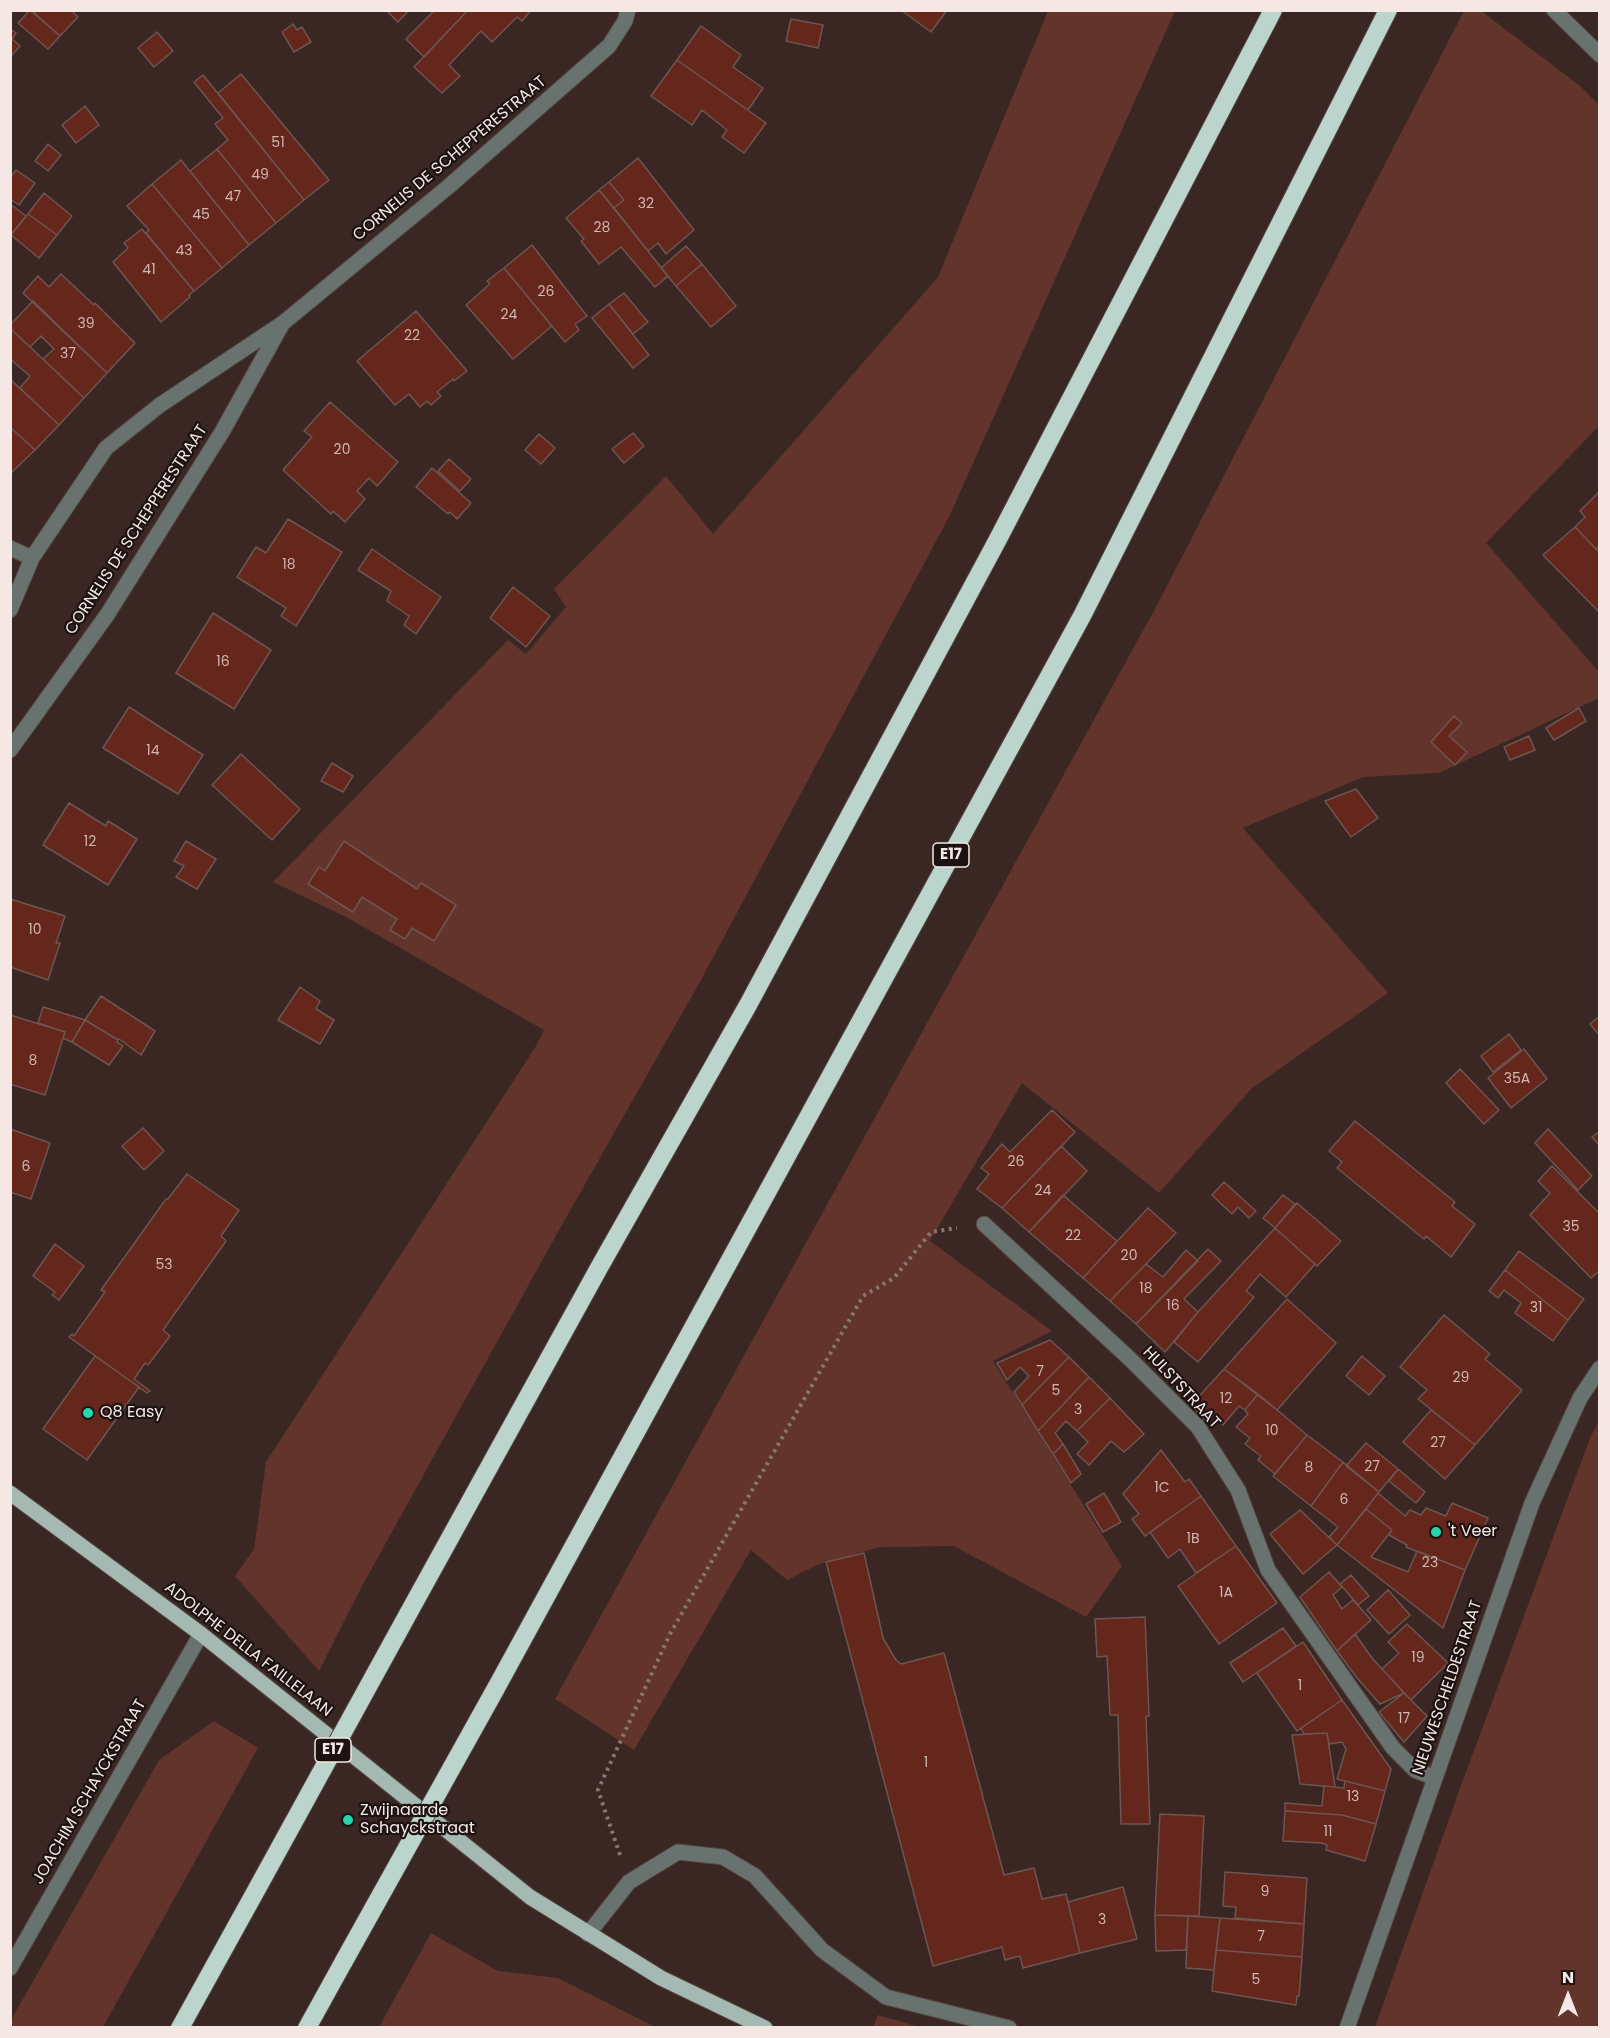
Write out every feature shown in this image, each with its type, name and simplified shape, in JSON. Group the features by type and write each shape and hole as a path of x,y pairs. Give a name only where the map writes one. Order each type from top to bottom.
{"highway":[{"name":"E17","path":"180,2028 606,1255 748,1005 997,541 1273,10"},
{"name":"E17","path":"307,2028 495,1690 1082,616 1388,10"}],"main road":[{"name":"ADOLPHE DELLA FAILLELAAN","path":"10,1493 201,1634 530,1897 662,1978 765,2028"}],"street":[{"name":"CORNELIS DE SCHEPPERESTRAAT","path":"10,610 32,558 106,448 160,405 283,323 448,187 609,46 625,21 628,10"},
{"path":"1560,12 1599,55"},
{"name":"CORNELIS DE SCHEPPERESTRAAT","path":"10,750 107,615 222,432 283,323"},
{"path":"10,548 32,558"},
{"name":"HULSTSTRAAT","path":"984,1224 1130,1359 1198,1427 1238,1490 1268,1570 1393,1748 1415,1770 1435,1778"},
{"name":"NIEUWESCHELDESTRAAT","path":"1347,2028 1532,1503 1580,1398 1599,1368"},
{"name":"JOACHIM SCHAYCKSTRAAT","path":"10,1968 201,1634"},
{"path":"588,1934 629,1882 678,1852 723,1857 755,1876 822,1950 886,1997 1009,2028"}],"path":[{"path":"629,1882 598,1790 670,1634 863,1296 894,1278 931,1232 984,1224"}],"shaded area":[{"path":"1048,11 1175,11 949,517 701,980 554,1239 361,1588 319,1671 235,1576 254,1549 266,1462 536,1046 544,1030 348,918 273,882 508,640 526,654 566,607 554,589 666,476 713,534 938,277"},
{"path":"1464,11 1481,11 1579,85 1599,105 1599,426 1486,543 1599,672 1599,698 1439,773 1363,777 1243,828 1388,993 1252,1088 1159,1193 1022,1083 930,1241 1052,1331 993,1361 1122,1566 1086,1617 954,1546 880,1547 819,1564 787,1580 751,1550 634,1750 555,1699 1156,607"},
{"path":"1599,1421 1599,2027 1375,2027 1459,1791 1590,1438"},
{"path":"214,1721 258,1748 103,2027 11,2027 11,2020 159,1760"},
{"path":"431,1933 498,1971 558,1978 655,2027 379,2027"},
{"path":"878,2015 919,2027 873,2027"}],"building":[{"path":"30,10 60,36 48,49 18,23"},
{"path":"31,10 71,10 78,17 60,36"},
{"path":"386,10 409,10 398,22"},
{"path":"435,10 468,10 424,57 406,39"},
{"path":"468,10 531,10 522,21 517,17 492,42 481,31 449,65 460,76 442,93 414,67"},
{"path":"901,10 947,10 931,32"},
{"path":"791,19 823,25 818,48 786,41"},
{"path":"293,24 297,30 302,27 311,42 294,52 282,32"},
{"path":"701,26 741,55 733,67 763,88 748,110 677,60"},
{"path":"10,29 16,33 12,39 20,46 10,57"},
{"path":"157,32 173,51 154,67 138,48"},
{"path":"677,60 766,123 744,153 722,137 727,130 702,110 692,125 651,96"},
{"path":"241,74 329,180 304,200 218,93"},
{"path":"203,75 304,200 276,223 217,149 228,140 215,124 223,118 194,82"},
{"path":"85,106 99,125 76,143 62,125"},
{"path":"48,144 61,155 48,171 35,161"},
{"path":"217,149 276,223 249,245 190,171"},
{"path":"638,158 694,230 666,254 658,243 648,251 614,208 624,200 609,182"},
{"path":"181,160 249,245 222,268 152,184"},
{"path":"16,170 35,183 19,205 10,199 10,178"},
{"path":"609,182 624,200 614,208 599,190"},
{"path":"152,184 222,268 194,291 146,233 149,230 127,206"},
{"path":"599,190 668,276 655,287 621,247 599,264 581,241 584,239 566,218"},
{"path":"44,193 72,216 57,235 28,214"},
{"path":"10,204 26,216 10,236"},
{"path":"28,214 57,235 39,258 11,235"},
{"path":"142,229 194,291 161,322 113,262 128,248 124,243"},
{"path":"532,245 587,316 575,324 579,330 565,342 504,268"},
{"path":"686,246 702,264 676,286 661,268"},
{"path":"702,264 736,306 711,327 676,286"},
{"path":"504,268 552,326 513,359 466,305 490,284 487,281"},
{"path":"61,274 94,305 95,303 135,343 107,373 23,293 38,276 49,287"},
{"path":"624,293 648,322 633,334 609,304"},
{"path":"33,301 107,373 84,398 43,359 54,349 41,336 30,347 10,328 10,325"},
{"path":"609,304 649,355 633,368 592,318"},
{"path":"416,311 467,371 437,392 441,396 431,405 427,401 420,407 409,394 395,405 357,361"},
{"path":"10,328 84,398 59,425 20,388 30,376 10,359"},
{"path":"10,379 59,425 35,450 10,427"},
{"path":"330,402 398,462 377,486 369,478 357,491 365,499 345,522 333,511 331,514 283,470 312,437 304,431"},
{"path":"10,427 35,450 10,474"},
{"path":"633,433 644,446 624,463 612,449"},
{"path":"539,434 555,448 541,464 525,450"},
{"path":"449,459 471,479 460,491 438,471"},
{"path":"432,468 471,503 457,519 416,487"},
{"path":"1600,491 1600,545 1596,549 1575,527 1585,517 1580,511"},
{"path":"288,519 342,552 296,626 281,616 286,608 237,577 256,547 266,553"},
{"path":"1575,527 1600,553 1600,613 1543,555"},
{"path":"372,549 441,597 416,634 404,625 409,616 387,601 391,591 358,570"},
{"path":"513,587 550,616 526,647 490,618"},
{"path":"213,613 271,650 234,709 176,673"},
{"path":"129,707 203,755 178,794 103,748"},
{"path":"1579,708 1586,721 1554,740 1546,728"},
{"path":"1454,716 1462,723 1449,736 1467,752 1455,765 1431,742"},
{"path":"1529,736 1535,750 1510,760 1504,747"},
{"path":"241,754 300,809 272,840 212,785"},
{"path":"332,763 353,776 343,792 321,781"},
{"path":"1356,789 1378,818 1351,837 1325,801"},
{"path":"69,803 106,826 108,821 137,839 108,885 43,845"},
{"path":"186,841 216,859 197,889 176,877 184,866 174,861"},
{"path":"344,841 417,889 421,883 456,905 434,941 412,928 405,939 390,930 397,919 362,897 353,912 308,884 319,867 325,871"},
{"path":"10,899 65,916 56,943 60,943 48,980 10,967"},
{"path":"300,987 320,1001 316,1009 334,1020 320,1044 278,1020"},
{"path":"101,996 155,1031 141,1055 119,1039 85,1020"},
{"path":"43,1007 85,1020 72,1042 63,1038 65,1032 38,1023"},
{"path":"10,1015 65,1032 45,1095 10,1084"},
{"path":"1600,1016 1600,1036 1590,1024"},
{"path":"85,1020 118,1040 117,1042 123,1046 109,1065 72,1042"},
{"path":"1509,1034 1521,1050 1493,1072 1481,1056"},
{"path":"1524,1049 1547,1079 1511,1108 1488,1078"},
{"path":"1460,1069 1499,1110 1484,1124 1446,1083"},
{"path":"1052,1110 1075,1132 1002,1208 977,1189 989,1174 981,1168 1002,1144 1010,1152"},
{"path":"1355,1121 1455,1202 1452,1206 1475,1224 1451,1257 1426,1236 1424,1239 1337,1168 1342,1162 1329,1151"},
{"path":"143,1128 164,1151 144,1170 122,1146"},
{"path":"10,1129 50,1143 31,1199 10,1192"},
{"path":"1548,1129 1592,1176 1578,1190 1535,1143"},
{"path":"1600,1131 1600,1146 1592,1137"},
{"path":"1061,1146 1087,1171 1029,1232 1002,1208"},
{"path":"1552,1166 1600,1214 1600,1270 1591,1278 1530,1215 1550,1193 1538,1181"},
{"path":"187,1174 239,1210 221,1236 226,1241 163,1330 170,1336 148,1365 145,1363 134,1379 150,1391 147,1393 69,1337 72,1334 74,1336 105,1292 101,1290 166,1199"},
{"path":"1224,1182 1256,1211 1249,1218 1238,1207 1232,1214 1212,1195"},
{"path":"1063,1195 1117,1241 1083,1278 1029,1232"},
{"path":"1283,1195 1295,1204 1275,1228 1263,1218"},
{"path":"1297,1203 1341,1241 1317,1266 1275,1228"},
{"path":"1148,1208 1176,1233 1110,1301 1083,1278"},
{"path":"1275,1228 1315,1264 1286,1297 1260,1274 1246,1291 1254,1297 1198,1362 1174,1342 1198,1312"},
{"path":"55,1244 84,1266 59,1300 52,1295 55,1292 33,1276"},
{"path":"1208,1249 1221,1261 1184,1299 1198,1312 1165,1352 1136,1324"},
{"path":"1186,1250 1198,1261 1136,1324 1110,1301 1146,1264 1163,1277"},
{"path":"1519,1251 1584,1299 1568,1320 1505,1270"},
{"path":"1505,1270 1568,1320 1553,1341 1515,1313 1521,1303 1504,1290 1498,1298 1489,1291"},
{"path":"1287,1299 1336,1343 1277,1410 1224,1369"},
{"path":"1444,1315 1490,1354 1485,1359 1522,1390 1475,1445 1418,1399 1427,1390 1400,1367"},
{"path":"1050,1340 1069,1357 1022,1405 1014,1392 1029,1376 1020,1367 1007,1380 997,1363"},
{"path":"95,1356 139,1387 87,1460 43,1429"},
{"path":"1362,1356 1385,1376 1369,1395 1346,1376"},
{"path":"1069,1357 1089,1377 1038,1431 1022,1405"},
{"path":"1224,1369 1258,1394 1245,1410 1239,1406 1223,1425 1213,1415 1206,1421 1191,1405"},
{"path":"1089,1377 1110,1398 1077,1431 1066,1421 1055,1433 1063,1444 1053,1454 1038,1431"},
{"path":"1258,1394 1307,1435 1275,1474 1258,1460 1261,1456 1245,1444 1250,1438 1236,1427 1248,1414 1245,1410"},
{"path":"1110,1398 1144,1434 1124,1452 1111,1441 1089,1465 1077,1454 1088,1442 1077,1431"},
{"path":"1431,1410 1475,1445 1445,1479 1403,1442"},
{"path":"1307,1435 1343,1462 1311,1506 1273,1476"},
{"path":"1366,1443 1398,1469 1379,1492 1346,1466"},
{"path":"1063,1444 1081,1474 1071,1483 1053,1454"},
{"path":"1161,1450 1185,1482 1189,1479 1201,1496 1145,1536 1132,1519 1139,1514 1123,1494"},
{"path":"1343,1462 1379,1492 1337,1545 1329,1537 1338,1527 1311,1506"},
{"path":"1398,1469 1425,1492 1416,1503 1389,1481"},
{"path":"1104,1493 1121,1522 1103,1532 1086,1504"},
{"name":"'t Veer","path":"1378,1493 1405,1516 1410,1510 1421,1515 1426,1508 1446,1516 1452,1503 1488,1518 1465,1570 1406,1547 1407,1545 1389,1535 1392,1530 1366,1509"},
{"path":"1201,1496 1236,1546 1196,1573 1180,1549 1168,1558 1150,1532"},
{"path":"1366,1509 1392,1530 1371,1557 1408,1572 1417,1551 1465,1570 1443,1628 1337,1545"},
{"path":"1300,1510 1337,1545 1303,1574 1270,1534"},
{"path":"1236,1546 1277,1603 1219,1644 1178,1586"},
{"path":"864,1553 883,1638 896,1660 901,1664 944,1653 1004,1875 1034,1868 1042,1899 1066,1894 1080,1953 1023,1968 1020,1956 1005,1960 1002,1947 933,1966 826,1562"},
{"path":"1329,1572 1342,1587 1333,1595 1342,1609 1353,1600 1371,1620 1337,1651 1300,1597"},
{"path":"1351,1575 1369,1596 1358,1605 1340,1584"},
{"path":"1388,1590 1410,1615 1389,1634 1367,1610"},
{"path":"1145,1617 1150,1824 1121,1824 1118,1715 1110,1715 1107,1656 1097,1657 1095,1619"},
{"path":"1407,1624 1448,1663 1411,1700 1382,1669 1399,1653 1388,1642"},
{"path":"1283,1628 1296,1646 1243,1682 1230,1663"},
{"path":"1355,1634 1372,1658 1404,1693 1380,1704 1358,1679 1337,1651"},
{"path":"1303,1642 1342,1700 1297,1731 1257,1673"},
{"path":"1404,1693 1427,1716 1404,1742 1379,1712"},
{"path":"1342,1700 1391,1769 1385,1791 1337,1779 1346,1749 1342,1742 1329,1744 1327,1733 1304,1734 1301,1728"},
{"path":"1327,1733 1335,1787 1300,1784 1292,1735"},
{"path":"1345,1781 1385,1791 1376,1824 1342,1815 1285,1811 1285,1803 1322,1806 1324,1786 1344,1788"},
{"path":"1285,1811 1342,1815 1376,1824 1365,1861 1326,1850 1327,1845 1322,1843 1283,1841"},
{"path":"1160,1814 1204,1816 1199,1916 1155,1915"},
{"path":"1225,1872 1307,1878 1304,1924 1235,1918 1236,1907 1223,1906"},
{"path":"1123,1887 1137,1939 1080,1953 1068,1902"},
{"path":"1155,1915 1188,1916 1186,1950 1156,1951"},
{"path":"1188,1916 1220,1918 1214,1970 1186,1968"},
{"path":"1220,1918 1304,1924 1302,1957 1216,1950"},
{"path":"1216,1950 1302,1957 1299,1996 1297,1996 1296,2005 1212,1991"}],"place":[{"name":"Q8 Easy","path":"88,1413"},
{"name":"'t Veer","path":"1436,1532"},
{"name":"Zwijnaarde Schayckstraat","path":"348,1820"}]}
